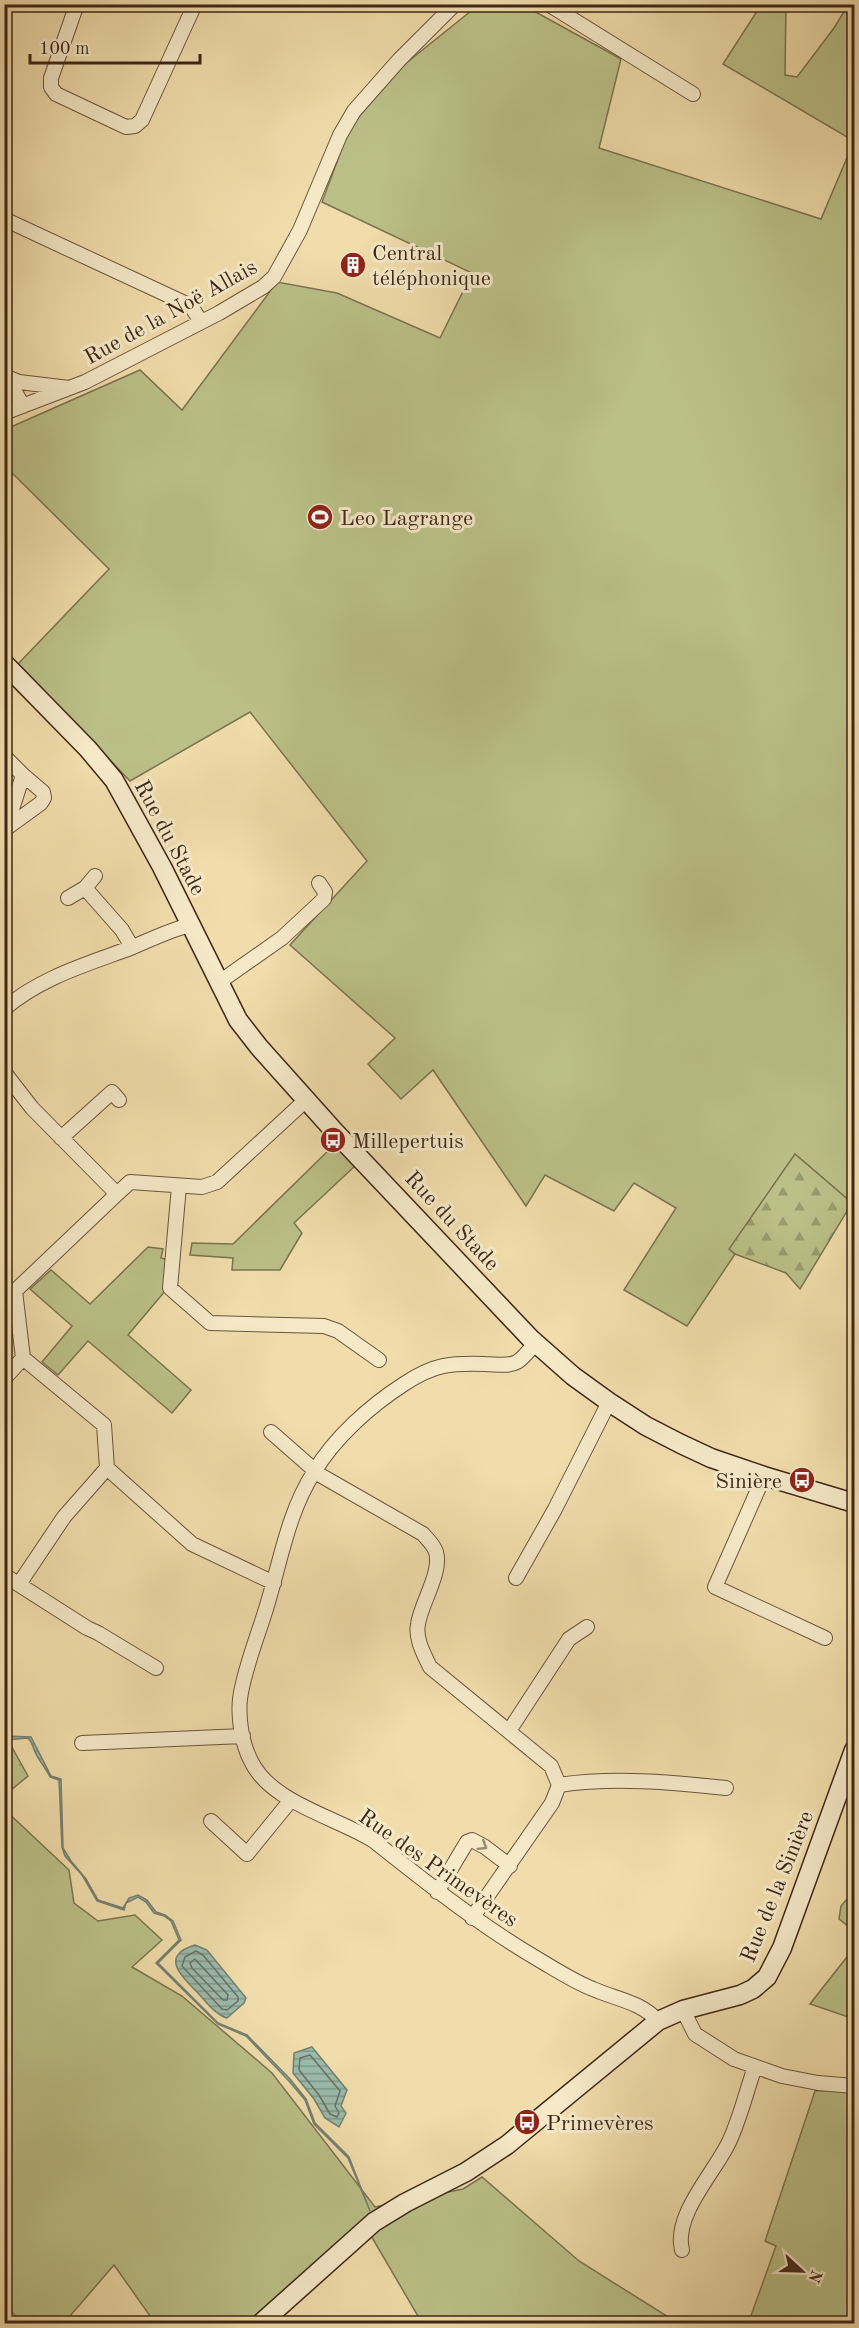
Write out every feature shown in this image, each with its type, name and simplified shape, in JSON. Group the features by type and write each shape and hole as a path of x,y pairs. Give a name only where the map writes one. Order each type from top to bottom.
{"street":[{"path":"77,4 51,78 51,87 56,94 126,127 135,126 142,120 195,4"},
{"name":"Rue de la Noë Allais","path":"11,410 71,388 201,322 246,297 274,277 300,230 340,135 354,111 399,60 455,4"},
{"path":"548,4 693,94"},
{"path":"4,219 191,306 201,322"},
{"path":"4,376 29,383 71,388"},
{"path":"4,382 14,390 11,410"},
{"path":"29,383 39,400"},
{"name":"Rue du Stade","path":"4,663 88,749 114,780 162,867 218,983 245,1029 306,1100 536,1344 573,1376 609,1402 646,1426 681,1444 711,1458 764,1476 855,1503"},
{"path":"4,756 43,792 44,798 41,803 6,830"},
{"path":"6,830 23,775"},
{"path":"68,898 85,888 94,876"},
{"path":"218,983 282,938 324,899 325,892 319,883"},
{"path":"85,888 122,930 132,947"},
{"path":"4,1009 28,990 45,982 90,962 190,925"},
{"path":"4,1072 32,1108 117,1194"},
{"path":"61,1138 112,1092 119,1100"},
{"path":"274,1583 192,1544 107,1468 104,1425 23,1358 10,1292 130,1182 202,1187 217,1182 306,1100"},
{"path":"179,1186 170,1288 210,1323 324,1326 338,1331 379,1360"},
{"name":"Rue des Primevères","path":"536,1344 518,1361 510,1364 465,1363 436,1366 405,1383 375,1405 346,1432 315,1470 295,1507 240,1698 243,1736 250,1761 265,1783 291,1800 356,1830 374,1841 437,1892 508,1942 580,1983 632,2003 658,2021"},
{"path":"4,1379 23,1358"},
{"path":"516,1578 555,1509 609,1402"},
{"path":"271,1432 315,1470 423,1534 433,1545 437,1554 437,1568 417,1625 419,1645 430,1667 551,1766 559,1785 552,1803 472,1918"},
{"path":"19,1584 64,1517 107,1468"},
{"path":"709,1600 764,1476"},
{"path":"4,1575 87,1628 156,1668"},
{"path":"715,1587 825,1638"},
{"path":"509,1731 569,1639 587,1626"},
{"path":"82,1743 243,1736"},
{"name":"Rue de la Sinière","path":"260,2324 374,2222 405,2203 466,2172 507,2145 658,2021 683,2010 740,1995 753,1989 767,1977 782,1948 855,1750"},
{"path":"559,1785 584,1781 672,1782 726,1788"},
{"path":"211,1821 247,1854 291,1800"},
{"path":"437,1892 467,1842 472,1840 510,1866"},
{"path":"683,2010 695,2034 734,2059 800,2079 855,2086"},
{"path":"682,2250 679,2239 692,2201 730,2140 755,2067"}],"green space":[{"path":"523,5 621,59 599,148 821,219 854,141 854,1200 852,1203 795,1154 730,1249 735,1254 687,1326 624,1290 676,1208 634,1183 614,1211 545,1175 526,1206 433,1070 401,1099 368,1064 395,1038 290,945 367,861 250,712 130,781 18,664 109,569 5,466 4,430 140,370 182,410 277,282 337,293 440,338 472,273 322,202 350,127 405,64 476,7"},
{"path":"761,5 786,5 785,75 797,77 834,28 848,5 854,5 854,141 723,64"},
{"path":"337,1142 356,1165 294,1223 302,1233 280,1270 232,1270 233,1258 190,1255 192,1243 233,1244"},
{"path":"795,1154 852,1203 800,1289 786,1273 735,1254 729,1249"},
{"path":"148,1247 163,1249 161,1258 169,1260 166,1290 128,1335 191,1390 172,1413 88,1341 58,1375 42,1362 72,1326 30,1289 51,1270 90,1304"},
{"path":"4,1733 28,1776 5,1795 4,1795"},
{"path":"4,1809 69,1870 74,1903 98,1921 135,1915 162,1940 132,1967 182,1996 272,2073 375,2207 463,2189 482,2177 579,2261 673,2320 688,2323 422,2323 370,2234 323,2276 243,2323 155,2323 114,2265 64,2323 23,2323 4,2304 5,2203 11,2196 4,2186"},
{"path":"854,1891 854,1931 839,1919 841,1906"},
{"path":"854,1948 854,2019 810,2004"},
{"path":"854,2089 854,2323 748,2324 776,2246 765,2241 815,2091"}],"water":[{"path":"5,1736 31,1737 51,1776 61,1779 63,1848 86,1879 98,1900 123,1908 126,1903 124,1910 97,1901 82,1875 65,1856 62,1847 59,1780 50,1777 28,1738 5,1740"},
{"path":"138,1895 147,1900 156,1912 173,1921 181,1940 158,1963 218,2023 247,2035 290,2079 306,2099 315,2123 349,2157 370,2211 348,2158 314,2124 305,2100 288,2080 246,2036 218,2024 156,1963 179,1940 171,1921 154,1913 146,1902 138,1897 126,1903 129,1898"},
{"path":"195,1945 207,1950 246,1998 244,2003 227,2018 211,2008 177,1968 178,1955"},
{"path":"312,2047 347,2090 341,2106 346,2113 339,2127 325,2118 314,2099 293,2073 294,2053"}],"place":[{"name":"Central téléphonique","path":"353,265"},
{"name":"Leo Lagrange","path":"320,517"},
{"name":"Millepertuis","path":"333,1140"},
{"name":"Sinière","path":"802,1480"},
{"name":"Primevères","path":"527,2122"}]}
